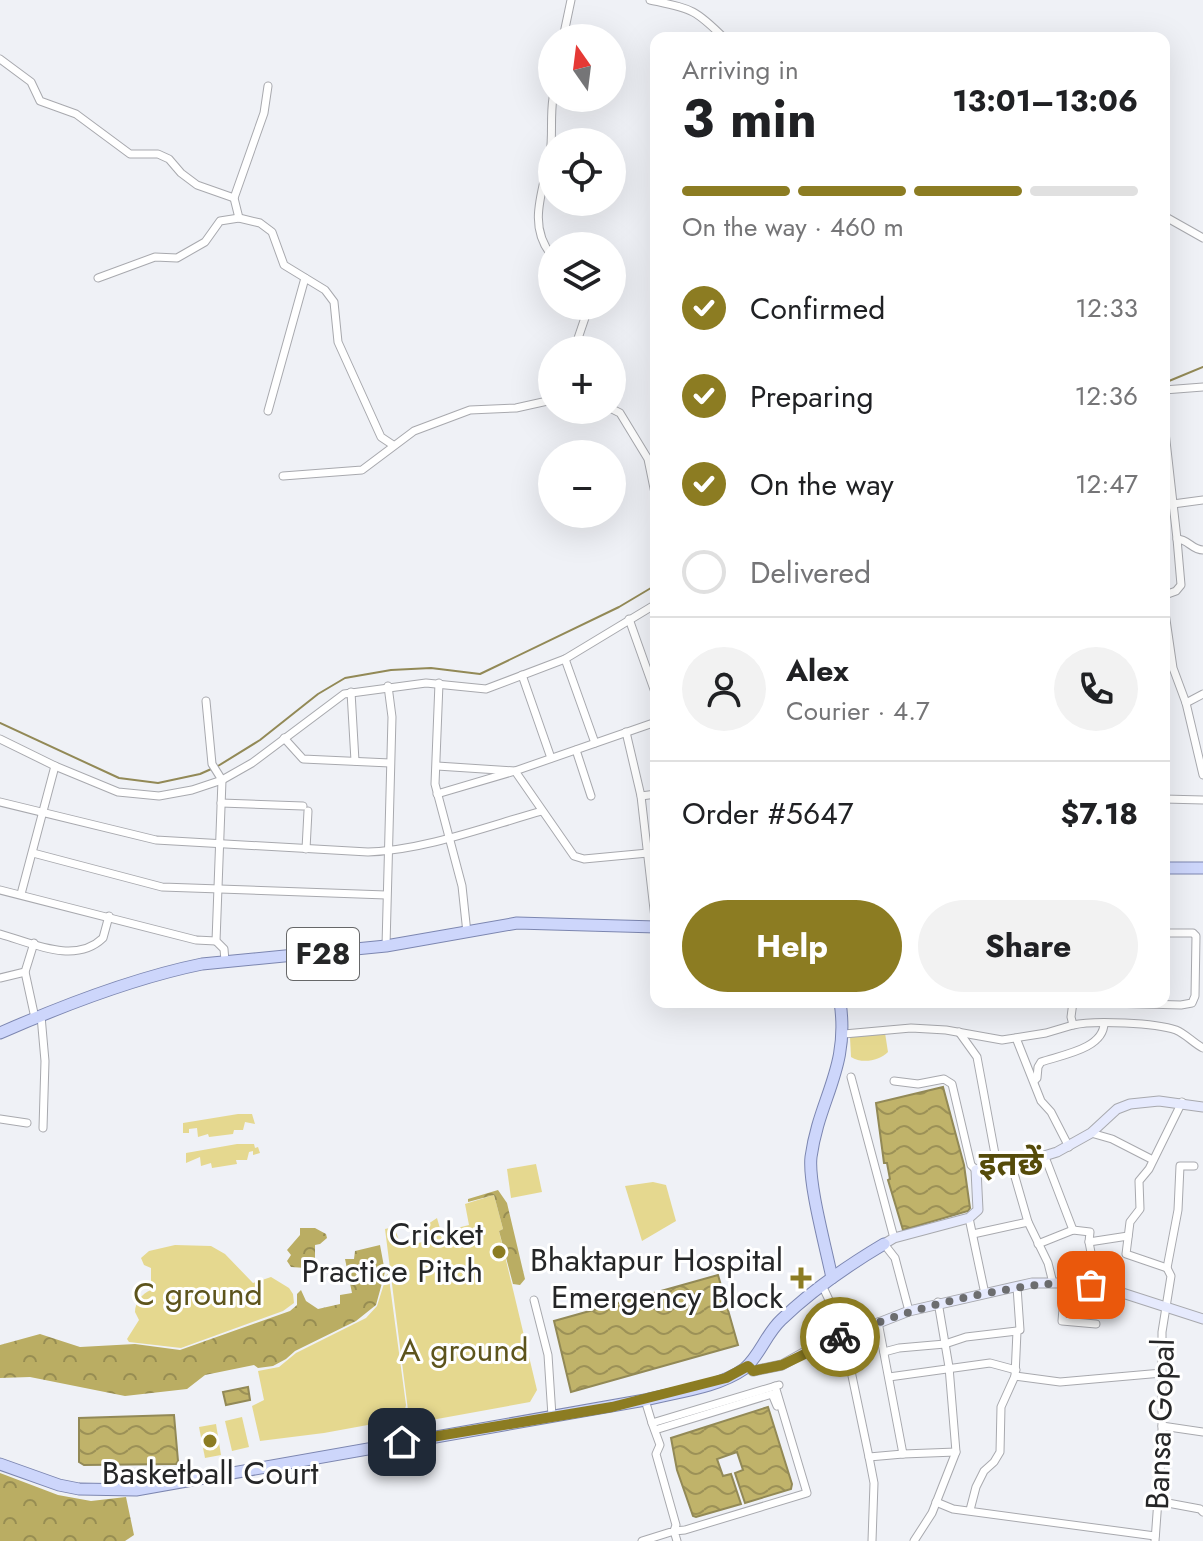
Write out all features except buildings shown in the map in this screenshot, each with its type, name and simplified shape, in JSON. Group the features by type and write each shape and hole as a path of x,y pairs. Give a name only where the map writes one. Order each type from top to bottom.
{"main road":[{"path":"1170,868 1203,868"},
{"name":"F28","path":"0,1033 175,970 225,961 386,946 517,923 650,927"},
{"path":"827,1282 811,1165 814,1144 838,1066 844,1034 841,1008"},
{"path":"0,1464 79,1489 136,1490 645,1400 726,1378 748,1366 779,1322 827,1282 889,1241 969,1218 978,1210 976,1170 1045,1157 1069,1147 1123,1106 1146,1101 1182,1102 1203,1107"},
{"path":"748,1366 753,1371 782,1365 842,1336 938,1302 1053,1283 1091,1285 1203,1319"}],"street":[{"path":"566,24 571,0"},
{"path":"650,0 681,5 695,11 718,32"},
{"path":"0,59 31,82 40,101 76,114 130,154 158,154 169,159 197,185 234,198"},
{"path":"239,218 234,198 264,113 268,86"},
{"path":"539,232 537,209 550,152 552,112"},
{"path":"98,278 155,257 177,258 205,242 220,221 239,218 260,223 272,232 284,265 325,290 334,302 338,342 381,437 393,445"},
{"path":"1170,219 1203,238"},
{"path":"268,411 305,278"},
{"path":"1170,390 1203,387"},
{"path":"283,476 362,470 414,431 470,410 516,408 538,403"},
{"path":"626,423 648,459 650,469"},
{"path":"1170,477 1181,585 1170,593"},
{"path":"1173,504 1203,500"},
{"path":"1177,539 1203,550"},
{"path":"0,739 108,788 136,795 175,793 252,763 326,706 351,692 439,683 486,689 565,659 650,607"},
{"path":"629,619 650,678"},
{"path":"1170,646 1173,668 1186,703 1203,775"},
{"path":"565,659 595,743"},
{"path":"522,675 551,758"},
{"path":"439,683 435,784 462,886 467,933"},
{"path":"386,946 392,717 388,686"},
{"path":"351,692 355,761"},
{"path":"1186,703 1203,694"},
{"path":"206,701 212,764 219,777 221,803 216,941"},
{"path":"437,794 515,771 650,724"},
{"path":"626,732 641,796 650,872"},
{"path":"284,738 303,759 390,763"},
{"path":"576,750 591,796"},
{"path":"21,894 55,766"},
{"path":"437,766 515,771"},
{"path":"515,771 574,856 584,859 648,853"},
{"path":"641,796 650,795"},
{"path":"1170,799 1203,800"},
{"path":"0,802 156,840 387,851 542,811"},
{"path":"221,803 306,809 306,849"},
{"path":"646,840 650,839"},
{"path":"33,853 162,887 386,895"},
{"path":"0,890 196,940 216,941 224,949 225,961"},
{"path":"0,934 65,951 84,950 103,938 109,916"},
{"path":"1170,933 1193,933 1196,936 1195,996 1192,1003 1170,1005"},
{"path":"34,943 25,972 38,1017 45,1061 43,1128"},
{"path":"0,978 25,972"},
{"path":"1073,1008 1073,1025"},
{"path":"844,1034 911,1028 959,1032 996,1040 1073,1025 1104,1023 1176,1030 1203,1048"},
{"path":"1034,1081 1041,1062 1095,1042 1104,1030 1104,1023"},
{"path":"959,1032 977,1057 997,1165"},
{"path":"1016,1038 1041,1101 1051,1112 1069,1147"},
{"path":"851,1077 889,1241 909,1311"},
{"path":"894,1081 918,1084 944,1079 952,1084 971,1165 976,1170"},
{"path":"1167,1268 1126,1254 1130,1222 1140,1209 1139,1181 1182,1102"},
{"path":"0,1119 27,1123"},
{"path":"1091,1133 1121,1142 1153,1160"},
{"path":"1045,1157 1073,1230"},
{"path":"1011,1163 1028,1222 1048,1263 1053,1283"},
{"name":"Bansa Gopal","path":"1155,1538 1162,1426 1162,1332 1171,1276 1167,1268 1178,1210 1180,1166 1194,1166"},
{"path":"969,1218 985,1294"},
{"path":"973,1234 1028,1222"},
{"path":"1038,1244 1073,1230 1090,1232 1093,1263 1091,1285"},
{"path":"1089,1242 1128,1236"},
{"path":"827,1282 874,1483 872,1541"},
{"path":"1070,1283 1069,1296 1064,1296 1062,1321 1096,1324"},
{"path":"970,1510 984,1471 1000,1452 1001,1407 1015,1373 1017,1331 1020,1330 1017,1287"},
{"path":"534,1300 548,1355 552,1416"},
{"path":"914,1541 936,1502 956,1452 949,1367 938,1302"},
{"path":"878,1322 903,1454"},
{"path":"884,1352 1017,1331"},
{"path":"889,1377 990,1363 1015,1373 1060,1382 1162,1373"},
{"path":"642,1541 807,1493 777,1386 654,1426"},
{"path":"654,1426 772,1394 785,1423"},
{"path":"645,1400 660,1445 656,1454 675,1518 677,1541"},
{"path":"1162,1426 1203,1432"},
{"path":"869,1457 956,1452"},
{"path":"1157,1501 1203,1512"},
{"path":"936,1502 953,1509 1155,1538"}],"green space":[{"path":"885,1033 888,1052 884,1055 865,1061 851,1057 850,1037"},
{"path":"252,1114 255,1124 245,1122 243,1130 209,1137 208,1134 198,1137 197,1128 183,1133 183,1123"},
{"path":"254,1144 260,1153 253,1155 253,1151 249,1152 247,1160 236,1160 237,1164 212,1168 211,1163 201,1166 200,1157 186,1163 186,1153"},
{"path":"536,1164 542,1192 511,1198 507,1169"},
{"path":"653,1182 666,1185 676,1221 642,1241 625,1186"},
{"path":"498,1190 507,1203 525,1279 520,1285 513,1284 499,1231 503,1229 494,1195 468,1202 468,1199"},
{"name":"A ground","path":"494,1195 503,1229 499,1231 537,1390 530,1402 415,1423 408,1410 385,1229 394,1227 402,1248 432,1239 428,1224 437,1218 441,1232 469,1225 465,1204"},
{"path":"300,1228 315,1228 326,1234 327,1238 315,1245 315,1258 311,1258 306,1268 291,1267 287,1261 291,1255 287,1250 300,1235"},
{"name":"C ground","path":"175,1245 211,1246 225,1254 253,1283 271,1277 289,1288 294,1303 283,1311 181,1348 129,1342 127,1339 139,1320 136,1305 151,1290 151,1268 144,1265 141,1258 149,1251"},
{"path":"380,1245 385,1272 376,1305 356,1321 295,1351 273,1366 258,1368 254,1365 205,1375 187,1389 125,1396 30,1377 0,1378 0,1345 40,1334 80,1347 135,1344 180,1350 290,1311 297,1305 297,1294 301,1290 306,1301 318,1309 340,1304 340,1295 352,1293 345,1259 354,1259 355,1251"},
{"path":"388,1271 406,1405 404,1414 395,1420 260,1441 252,1406 264,1400 258,1371 279,1367 296,1353 366,1318 377,1306"},
{"name":"Basketball Court","path":"242,1417 249,1447 232,1451 225,1421"},
{"name":"Basketball Court","path":"216,1424 221,1455 205,1458 199,1427"},
{"path":"0,1473 58,1495 91,1501 126,1497 134,1535 125,1541 0,1541"}],"water":[{"path":"943,1087 964,1165 970,1208 903,1230 888,1180 887,1163 884,1163 876,1103"},
{"path":"718,1275 738,1345 571,1392 554,1321"},
{"path":"1072,1304 1093,1306 1091,1318 1071,1316"},
{"path":"248,1387 250,1400 226,1405 223,1392"},
{"path":"768,1407 791,1489 745,1503 735,1473 743,1470 737,1452 717,1459 723,1476 731,1474 741,1504 693,1516 677,1470 671,1438"},
{"path":"174,1415 176,1464 84,1465 79,1462 79,1418"}],"waterway":[{"path":"1170,381 1203,367"},
{"path":"0,723 119,778 158,783 200,774 218,766 260,740 318,694 345,678 391,670 431,668 480,674 619,607 650,589"}],"way so far":[{"path":"840,1337 909,1311 962,1297 1032,1283 1091,1285"}],"place":[{"name":"Cricket Practice Pitch","path":"499,1252"},
{"name":"Bhaktapur Hospital Emergency Block","path":"801,1278"},
{"name":"Basketball Court","path":"210,1441"}],"district":[{"name":"इतछें","path":"1011,1163"}],"route":[{"path":"402,1442 645,1400 708,1384 748,1366 753,1371 782,1365 840,1337"}]}
